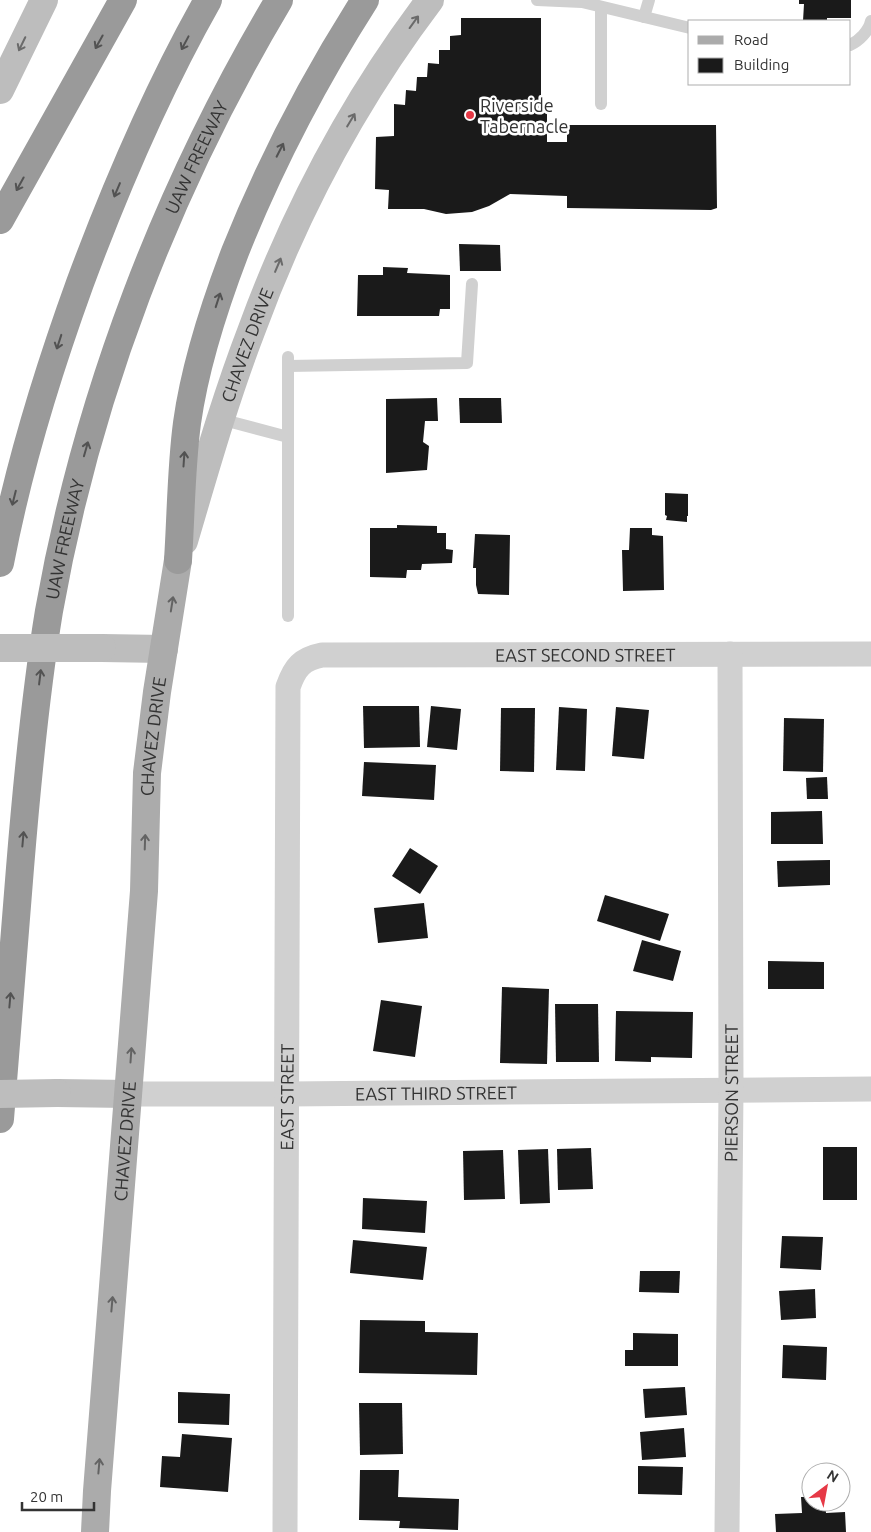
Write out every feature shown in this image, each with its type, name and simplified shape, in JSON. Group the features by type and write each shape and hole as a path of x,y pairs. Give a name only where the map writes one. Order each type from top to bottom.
{"highway":[{"path":"0,220 123,0"},
{"path":"0,563 8,519 39,405 95,243 150,113 208,0"},
{"name":"UAW FREEWAY","path":"0,1119 24,817 34,723 49,612 75,492 106,384 154,249 211,123 238,70 279,0"},
{"path":"178,560 187,423 206,336 223,285 281,148 331,53 365,0"}],"main road":[{"path":"0,90 44,0"},
{"name":"CHAVEZ DRIVE","path":"96,1532 96,1491 144,891 148,773 178,560 220,419 252,327 283,253 318,178 398,44 430,0"},
{"path":"0,648 164,649"},
{"name":"EAST THIRD STREET","path":"0,1094 128,1094"}],"street":[{"name":"PIERSON STREET","path":"727,1532 731,1090 730,654"},
{"name":"EAST SECOND STREET","path":"300,664 310,658 322,655 871,654"},
{"name":"EAST STREET","path":"285,1532 288,687 292,674 300,664"},
{"name":"EAST THIRD STREET","path":"128,1094 871,1089"}],"lane":[{"path":"538,0 582,2 688,28"},
{"path":"644,17 649,0"},
{"path":"601,7 601,104"},
{"path":"851,44 856,42 870,28 871,22"},
{"path":"288,616 288,362 467,363 472,284"},
{"path":"220,419 288,437"}],"building":[{"path":"799,0 851,0 851,18 803,20 804,4 799,4"},
{"name":"Riverside Tabernacle","path":"461,18 541,18 541,104 547,105 547,142 567,142 567,125 716,125 717,208 711,210 567,208 567,196 510,194 489,206 472,212 446,214 424,209 388,209 389,190 375,189 376,137 394,136 394,104 405,105 406,90 416,91 417,77 427,77 428,63 439,64 439,50 450,50 450,36 461,35"},
{"path":"459,244 500,245 501,271 460,271"},
{"path":"383,267 408,268 407,273 450,275 450,309 440,309 439,316 357,316 358,275 383,275"},
{"path":"437,398 438,421 425,421 423,442 429,446 427,470 386,473 386,399"},
{"path":"459,398 501,398 502,423 460,423"},
{"path":"665,493 688,494 687,522 666,520"},
{"path":"397,525 437,526 437,533 446,533 446,549 453,550 452,563 422,564 421,570 407,570 406,578 370,577 370,528 397,528"},
{"path":"630,528 652,528 652,535 663,536 664,590 623,591 622,550 629,550"},
{"path":"475,534 510,535 509,595 478,594 476,568 473,568"},
{"path":"363,706 419,706 420,747 364,748"},
{"path":"431,706 461,709 457,750 427,747"},
{"path":"559,707 587,709 585,771 556,770"},
{"path":"616,707 649,710 644,759 612,756"},
{"path":"501,708 535,708 534,772 500,771"},
{"path":"784,718 824,719 823,772 783,771"},
{"path":"364,762 436,765 434,800 362,796"},
{"path":"827,777 828,799 807,799 806,778"},
{"path":"822,811 823,844 771,844 771,812"},
{"path":"410,848 438,866 420,894 392,876"},
{"path":"830,860 830,885 778,887 777,861"},
{"path":"605,895 669,914 660,941 597,921"},
{"path":"424,903 428,938 378,943 374,908"},
{"path":"642,940 681,951 673,981 633,971"},
{"path":"768,961 824,962 824,989 768,989"},
{"path":"502,987 549,989 547,1064 500,1063"},
{"path":"381,1000 422,1006 415,1057 373,1051"},
{"path":"555,1004 598,1004 599,1062 556,1062"},
{"path":"616,1011 693,1012 692,1058 651,1057 651,1062 615,1061"},
{"path":"823,1147 857,1147 857,1200 823,1200"},
{"path":"591,1148 593,1189 558,1190 557,1149"},
{"path":"548,1149 550,1203 520,1204 518,1150"},
{"path":"503,1150 505,1199 464,1200 463,1151"},
{"path":"363,1198 427,1201 425,1233 362,1229"},
{"path":"782,1236 823,1237 821,1270 780,1268"},
{"path":"353,1240 427,1247 423,1280 350,1273"},
{"path":"640,1271 680,1271 679,1293 639,1292"},
{"path":"815,1289 816,1318 781,1320 779,1291"},
{"path":"360,1320 425,1321 425,1332 478,1333 477,1375 359,1373"},
{"path":"633,1333 678,1334 678,1366 625,1366 625,1350 633,1350"},
{"path":"783,1345 827,1347 826,1380 782,1378"},
{"path":"685,1387 687,1415 645,1418 643,1389"},
{"path":"178,1392 230,1394 229,1425 178,1423"},
{"path":"359,1403 402,1403 403,1454 360,1455"},
{"path":"684,1428 686,1457 642,1460 640,1432"},
{"path":"182,1434 232,1438 228,1492 160,1487 162,1456 180,1457"},
{"path":"638,1466 683,1467 682,1495 638,1494"},
{"path":"360,1470 399,1470 398,1497 459,1499 458,1530 399,1528 400,1521 359,1520"},
{"path":"845,1512 846,1532 776,1532 775,1514"}],"place":[{"name":"Riverside Tabernacle","path":"470,115"}]}
